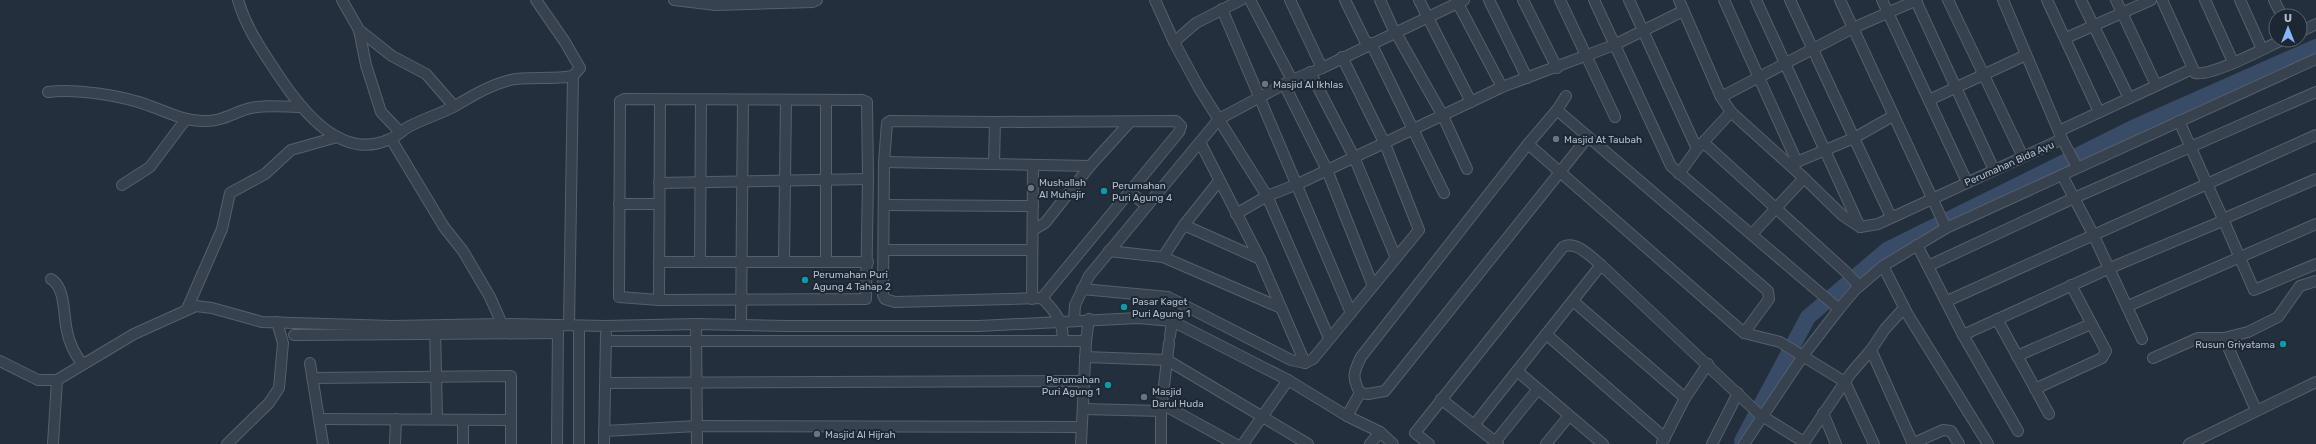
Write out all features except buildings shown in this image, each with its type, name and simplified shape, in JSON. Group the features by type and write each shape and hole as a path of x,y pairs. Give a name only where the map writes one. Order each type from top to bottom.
{"street":[{"path":"238,0 247,27 284,85 302,108 337,137 360,144 379,143 391,139 400,132 492,86 511,80 556,79 573,76 580,68 566,42 536,0"},
{"path":"342,0 359,30 366,65 381,112 400,132"},
{"path":"674,0 716,5 817,0"},
{"path":"1155,0 1174,42 1199,88 1267,196 1330,338"},
{"path":"1174,42 1196,23 1241,0"},
{"path":"1250,0 1327,170 1373,286"},
{"path":"1290,0 1322,68"},
{"path":"1345,0 1370,44 1444,193"},
{"path":"1380,0 1396,33 1443,116 1467,169"},
{"path":"1419,0 1471,102"},
{"path":"1489,0 1527,78"},
{"path":"1523,0 1557,68"},
{"path":"1560,0 1585,57 1615,117"},
{"path":"1594,0 1666,158 1679,174 1832,303"},
{"path":"1629,0 1700,145 1776,208 1846,272 1857,284"},
{"path":"1678,0 1721,97 1731,112 1794,164"},
{"path":"1724,0 1794,164 1804,178 1842,215 1860,228"},
{"path":"1756,0 1860,228"},
{"path":"1790,0 1892,217"},
{"path":"1840,0 1944,224"},
{"path":"1882,0 1968,182"},
{"path":"1721,97 1853,28 1917,0 1994,170"},
{"path":"1948,0 2023,157"},
{"name":"Perumahan Bida Ayu","path":"1860,228 1870,227 2023,157 2061,135 2002,0"},
{"path":"2047,0 2066,38 2099,112"},
{"path":"2081,0 2129,98"},
{"path":"2116,0 2156,85"},
{"path":"2066,38 2151,0"},
{"path":"2162,0 2195,73 2202,74 2234,62 2268,46"},
{"path":"2205,0 2234,62"},
{"path":"2240,0 2262,49"},
{"path":"1074,320 1075,305 1082,289 1109,251 1219,119 1260,96 1396,33 1459,1 1502,87"},
{"path":"1222,9 1298,184 1351,313"},
{"path":"1236,214 1267,196 1298,184 1385,144 1502,87 1557,68 1614,45 1683,11"},
{"path":"359,30 392,56 426,74 454,106"},
{"path":"1929,100 2026,55"},
{"path":"1082,289 1168,297 1291,360 1305,363 1313,359 1419,230 1385,144 1342,57"},
{"path":"1744,444 1758,412 1799,355 1832,303 1857,284 1917,245 1944,224 2062,175 2074,161 2179,121 2316,59"},
{"path":"2074,161 2061,135 2099,112 2192,68"},
{"path":"1310,72 1354,157 1396,258"},
{"path":"573,76 574,325 579,444"},
{"path":"48,92 69,90 140,102 186,119 214,121 226,118 247,109 260,107 302,108"},
{"path":"1928,266 2074,198 2316,92"},
{"path":"1360,393 1354,380 1355,369 1361,358 1528,144 1557,110 1566,96"},
{"path":"624,99 701,100 862,100 867,102 868,262 867,296 864,299 741,301 659,300 619,297 620,101 624,99"},
{"path":"659,300 660,100"},
{"path":"700,262 701,100"},
{"path":"741,322 743,100"},
{"path":"826,100 826,262"},
{"path":"784,261 786,101"},
{"path":"1557,110 1768,291 1769,299 1744,333"},
{"path":"1679,174 1700,145 1731,112"},
{"path":"1794,164 1854,138 1893,116"},
{"path":"122,185 150,167 186,119"},
{"path":"1037,299 1131,193 1179,132 1181,126 1176,121 995,122 890,120 886,127 884,162 883,295 885,299 895,302 1037,299 1050,307 1058,319 1063,328 1062,341"},
{"path":"2179,121 2254,290 2316,264"},
{"path":"994,163 995,122"},
{"path":"1033,230 1045,223 1090,166 1130,122"},
{"path":"1947,301 2093,234 2316,135"},
{"path":"187,309 222,229 230,193 265,174 291,150 337,137"},
{"path":"1360,393 1368,394 1385,391 1559,171 1588,137"},
{"path":"391,139 444,227 463,251 490,296 502,324"},
{"path":"1200,142 1219,182 1260,259 1305,363"},
{"path":"1528,144 1744,333 1780,342 1845,382 1874,444"},
{"path":"884,162 1090,166"},
{"path":"1033,165 1033,230 1031,250 1037,299"},
{"path":"2062,175 2110,268 2142,339"},
{"path":"1752,234 1804,178"},
{"path":"659,183 868,179"},
{"path":"1963,335 2071,285 2316,179"},
{"path":"1163,257 1184,225 1219,182"},
{"path":"1131,193 1147,206"},
{"path":"619,204 659,204"},
{"path":"884,205 1033,206"},
{"path":"2128,306 2316,224"},
{"path":"1184,225 1260,259"},
{"path":"1429,444 1415,432 1563,247 1567,245 1575,246 1601,265 1758,412 1804,443 1845,382 1871,350 1885,329 1904,308"},
{"path":"1917,245 1947,301 1963,335 2018,431"},
{"path":"884,250 1031,250"},
{"path":"1109,251 1163,257 1281,308"},
{"path":"659,262 868,262"},
{"path":"1474,426 1601,265"},
{"path":"1884,266 1904,308 1988,444"},
{"path":"51,279 59,288 69,338 75,354 82,364"},
{"path":"2153,358 2198,338 2224,338 2248,332 2278,317 2300,286 2316,281"},
{"path":"2035,389 2102,358 2106,351 2071,285"},
{"path":"1573,301 1685,398"},
{"path":"0,362 38,380 57,380 82,364 146,328 187,309 204,306 262,322 435,330 502,324 558,329"},
{"path":"294,335 435,330 558,329 574,325 606,326 741,322 786,326 979,326 1058,319 1138,318 1172,321 1288,380 1347,416 1380,432 1393,444"},
{"path":"1081,444 1086,341 1089,319"},
{"path":"1998,319 2049,414"},
{"path":"1161,444 1162,408 1172,321"},
{"path":"227,444 270,403 279,388 283,343 277,322"},
{"path":"696,324 697,444"},
{"path":"2018,356 2091,324"},
{"path":"604,444 606,326"},
{"path":"557,444 558,329"},
{"path":"435,330 436,420"},
{"path":"1546,334 1664,441 1685,398 1708,364"},
{"path":"2224,338 2256,410"},
{"path":"606,341 1086,341"},
{"path":"1871,350 1913,444 1943,430 1951,431 1959,444"},
{"path":"1085,357 1167,360 1308,444"},
{"path":"310,363 323,444"},
{"path":"1517,370 1603,444"},
{"path":"313,378 511,376 511,444"},
{"path":"53,444 57,380"},
{"path":"606,383 696,381 1085,380"},
{"path":"1243,444 1288,380"},
{"path":"2189,444 2316,382"},
{"path":"1441,400 1496,443 1538,389"},
{"path":"1347,416 1360,393"},
{"path":"1712,444 1738,393"},
{"path":"1083,409 1162,408 1235,444"},
{"path":"1823,413 1836,444"},
{"path":"1546,444 1569,416"},
{"path":"320,419 511,420"},
{"path":"396,419 396,444"},
{"path":"463,420 463,444"},
{"path":"604,431 697,426 1081,427"},
{"path":"1370,444 1380,432"}],"waterway":[{"path":"1742,441 1808,317 1887,250 2137,126 2316,47"}],"place":[{"name":"Masjid Al Ikhlas","path":"1265,84"},
{"name":"Masjid At Taubah","path":"1556,139"},
{"name":"Mushallah Al Muhajir","path":"1031,188"},
{"name":"Perumahan Puri Agung 4","path":"1104,191"},
{"name":"Perumahan Puri Agung 4 Tahap 2","path":"805,280"},
{"name":"Pasar Kaget Puri Agung 1","path":"1124,307"},
{"name":"Rusun Griyatama","path":"2283,344"},
{"name":"Perumahan Puri Agung 1","path":"1108,385"},
{"name":"Masjid Darul Huda","path":"1144,397"},
{"name":"Masjid Al Hijrah","path":"817,434"}]}
